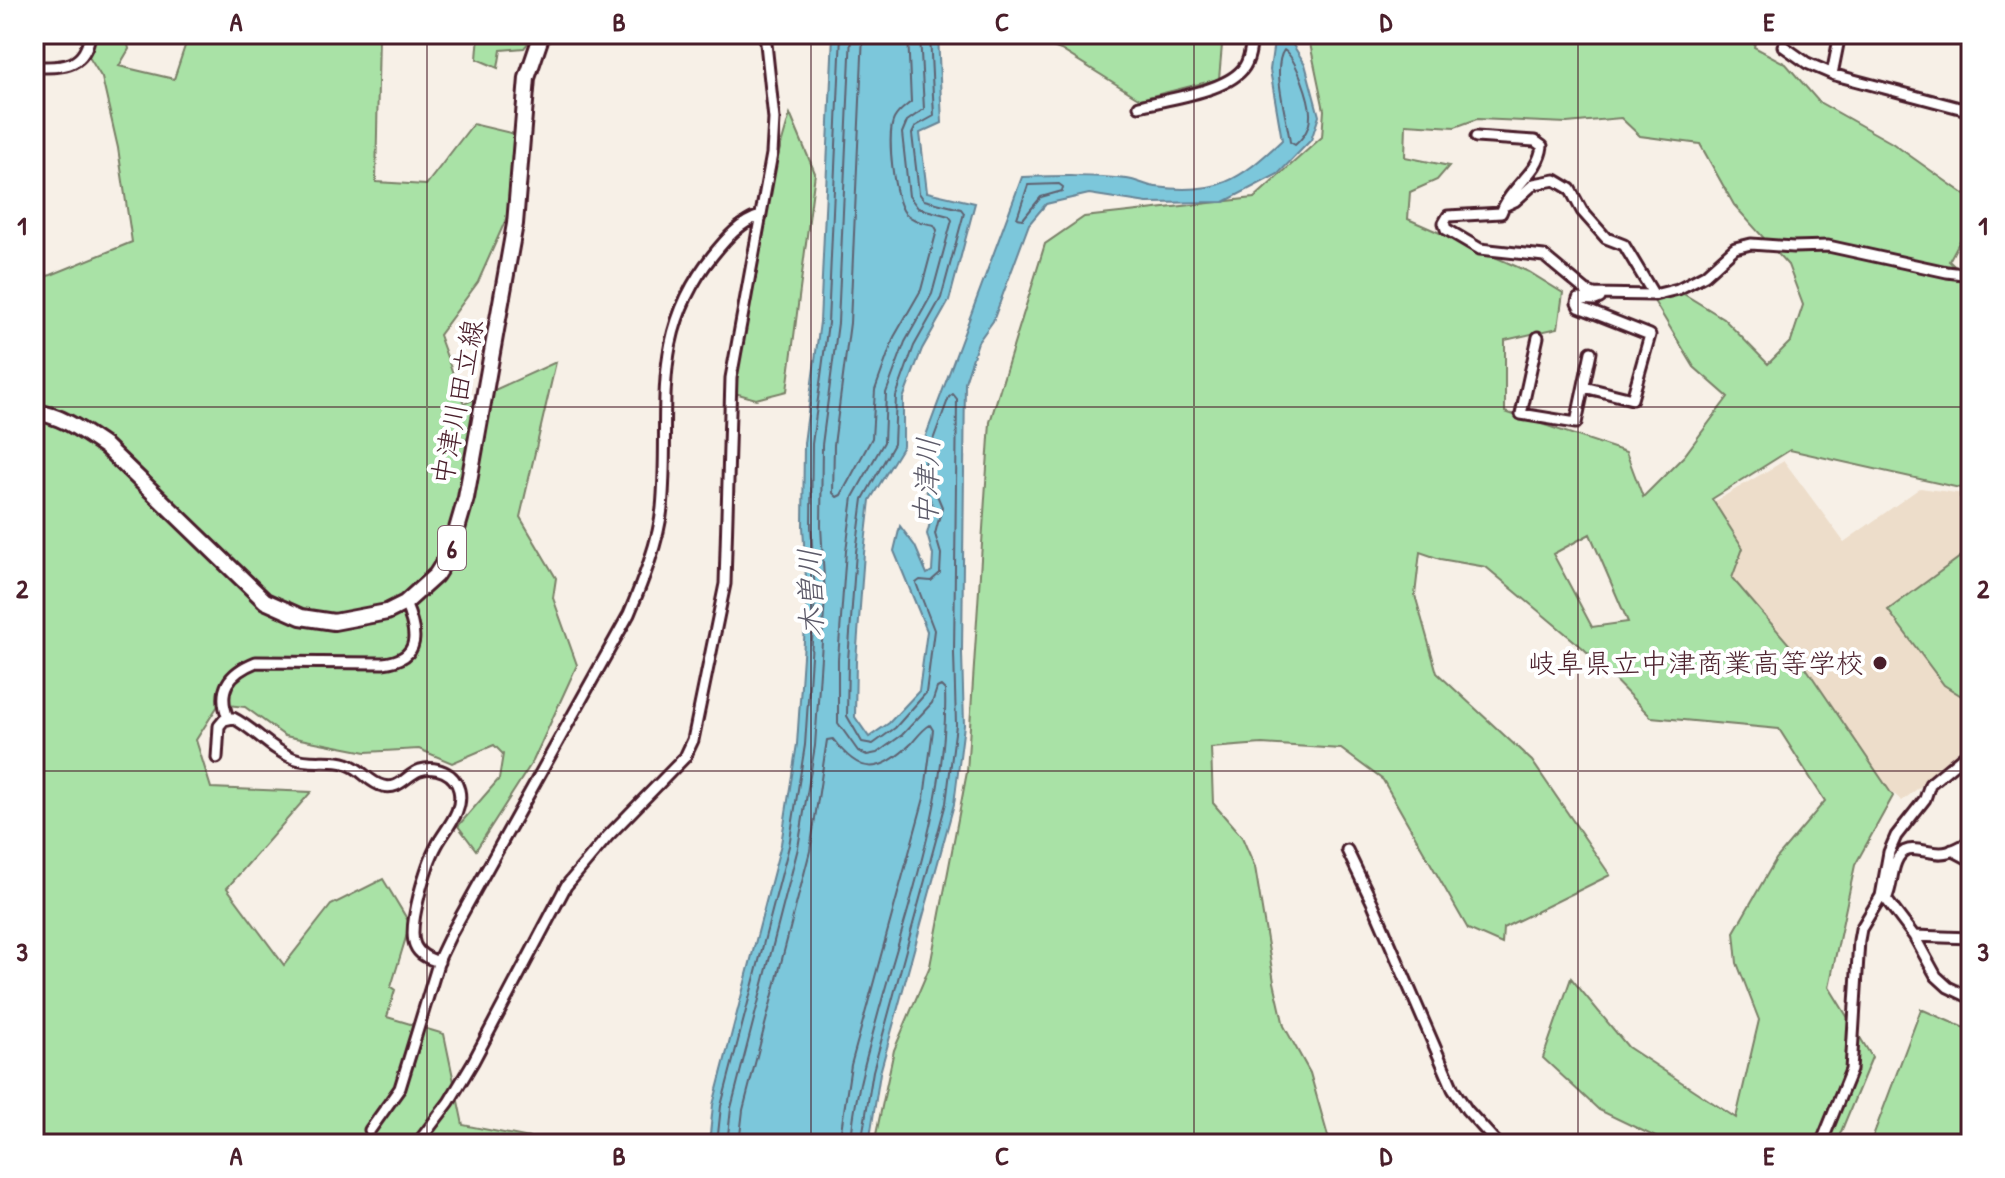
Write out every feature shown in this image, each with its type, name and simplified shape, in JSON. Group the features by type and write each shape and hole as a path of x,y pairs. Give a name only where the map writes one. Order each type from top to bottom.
{"main road":[{"name":"中津川田立線","path":"34,412 48,414 79,428 106,447 265,601 301,617 334,622 377,615 405,603 436,575 450,553 466,498 513,237 527,78 542,34"}],"street":[{"path":"34,67 67,66 76,62 88,47 90,34"},
{"path":"417,1144 449,1102 473,1062 566,886 608,836 685,757 693,740 725,584 731,378 772,154 774,119 765,34"},
{"path":"1139,106 1200,91 1234,77 1248,60 1252,34"},
{"path":"1832,74 1840,34"},
{"path":"1783,46 1807,63 1832,74 1971,111"},
{"path":"1476,137 1535,141 1542,146 1540,161 1511,192 1501,213 1448,216 1444,223 1446,229 1480,249 1544,256 1586,291 1606,295 1654,295 1678,289 1705,275 1735,248 1751,244 1828,246 1971,275"},
{"path":"1504,206 1515,201 1534,184 1555,180 1570,189 1582,211 1606,238 1624,245 1654,295"},
{"path":"370,1130 400,1088 439,962 451,934 639,592 662,510 664,377 684,300 702,269 723,243 747,220 760,216"},
{"path":"1584,387 1632,399 1650,335 1579,307 1577,303 1578,299 1595,300 1606,295"},
{"path":"1538,337 1521,414 1576,423 1591,352"},
{"path":"228,718 222,701 225,687 238,672 256,662 383,663 403,657 412,648 415,635 405,603"},
{"path":"228,718 237,720 276,750 292,758 305,762 343,762 381,786 399,785 413,773 425,769 444,772 454,779 459,790 458,810 428,865 413,931 414,943 420,952 439,962"},
{"path":"217,758 219,726 228,718"},
{"path":"1971,750 1930,784 1925,799 1896,836 1889,852 1884,897 1914,936 1936,976 1948,987 1971,998"},
{"path":"1821,1144 1851,1070 1861,929 1892,886 1896,862 1902,852 1908,848 1945,853 1971,841"},
{"path":"1347,850 1453,1089 1467,1110 1498,1144"},
{"path":"1952,850 1971,860"},
{"path":"1914,936 1971,938"}],"shaded area":[{"name":"岐阜県立中津商業高等学校","path":"1784,461 1844,542 1920,488 1971,495 1971,746 1902,801 1869,772 1728,580 1707,506"}],"green space":[{"path":"94,34 126,34 129,49 119,66 174,79 189,34 379,34 376,182 426,185 473,124 515,134 507,217 478,282 439,335 464,404 556,362 520,517 556,578 553,598 577,665 533,761 476,850 458,826 499,779 503,754 494,745 452,763 419,749 366,752 285,736 245,707 219,704 196,740 211,788 311,792 227,888 284,965 331,905 383,879 410,924 391,987 395,990 387,1017 444,1034 463,1125 540,1140 609,1138 615,1144 34,1144 34,279 132,242 118,148 102,78 87,54"},
{"path":"479,34 535,34 524,48 501,50 498,68 477,59"},
{"path":"1028,34 1223,34 1219,79 1140,99 1061,50 1030,39"},
{"path":"1308,34 1757,34 1754,47 1786,64 1819,102 1892,143 1971,199 1971,220 1949,261 1971,282 1971,355 1968,371 1971,371 1971,507 1960,497 1960,488 1790,450 1712,499 1743,548 1732,578 1794,650 1893,796 1855,865 1829,987 1872,1057 1836,1144 1670,1144 1599,1110 1543,1058 1571,978 1628,1047 1736,1118 1759,1020 1737,963 1734,932 1776,859 1825,801 1779,729 1651,717 1584,649 1486,567 1420,552 1415,595 1437,673 1532,761 1610,875 1503,928 1502,944 1468,929 1383,780 1341,749 1262,744 1211,748 1213,803 1242,837 1255,867 1284,1026 1310,1073 1329,1140 1349,1144 874,1144 894,1050 930,966 967,772 990,422 1045,244 1084,217 1254,198 1322,137 1324,110","holes":["1621,118 1640,136 1700,144 1734,205 1788,265 1803,305 1791,341 1768,364 1723,318 1677,290 1654,301 1694,367 1728,397 1684,456 1643,497 1626,452 1505,412 1505,340 1558,328 1563,293 1529,272 1408,219 1410,192 1437,180 1449,166 1405,157 1406,124 1455,127 1477,119 1567,123","1590,534 1628,622 1592,627 1553,554"]},
{"path":"790,114 815,173 787,391 756,399 731,392 745,270"},
{"path":"1971,549 1971,702 1944,685 1888,610"},
{"path":"1921,1009 1971,1031 1971,1144 1870,1144"}],"water":[{"path":"833,34 938,34 942,123 920,133 927,192 975,203 949,301 922,349 903,399 903,446 870,500 856,661 855,717 869,737 889,723 919,691 927,631 894,551 900,526 915,546 927,574 932,571 933,555 927,534 934,508 915,465 1022,177 1114,178 1156,187 1195,189 1226,182 1239,175 1282,140 1270,70 1275,34 1294,34 1291,42 1305,64 1319,116 1311,140 1278,174 1224,202 1147,203 1089,194 1046,204 1029,224 993,321 978,342 965,382 964,725 954,804 880,1073 869,1144 709,1144 713,1105 781,844 797,744 807,597 803,526 804,443 820,322"}],"place":[{"name":"岐阜県立中津商業高等学校","path":"1880,663"}],"water label":[{"name":"中津川","path":"926,482"},
{"name":"木曽川","path":"810,593"}]}
